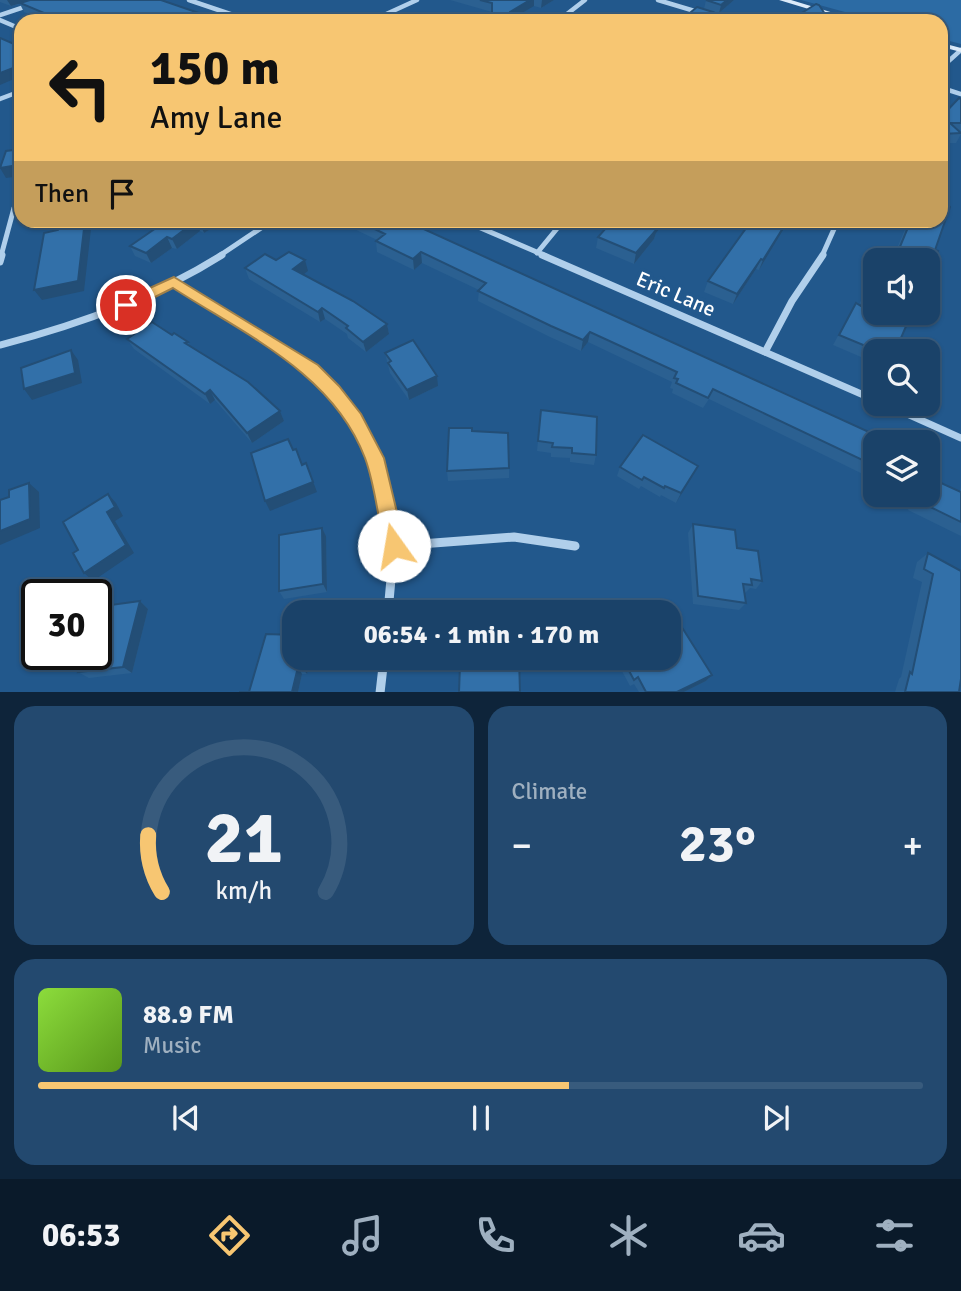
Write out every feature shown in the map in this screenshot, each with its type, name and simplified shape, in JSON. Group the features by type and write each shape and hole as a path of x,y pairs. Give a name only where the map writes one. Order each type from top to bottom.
{"main road":[{"path":"783,0 832,14"}],"street":[{"path":"0,17 45,0"},
{"path":"189,0 230,14"},
{"path":"386,14 417,0"},
{"path":"567,14 585,0"},
{"path":"658,0 705,14"},
{"path":"0,262 14,208"},
{"path":"0,345 103,313 174,282 261,228"},
{"name":"Eric Lane","path":"480,228 863,395"},
{"path":"537,253 557,228"},
{"path":"765,352 792,301 828,248 835,228"},
{"path":"174,282 312,370 333,390 355,419 375,458 394,546 389,600"},
{"path":"912,416 961,438"},
{"path":"394,546 514,537 575,547"},
{"path":"380,692 383,670"}],"shaded area":[{"path":"801,0 961,0 961,44 948,41 948,14 852,14"}],"building":[{"path":"30,0 161,0 202,14 46,14 20,3"},
{"path":"480,0 530,0 510,14 492,14 492,3"},
{"path":"706,0 727,0 721,5"},
{"path":"816,4 825,14 800,14"},
{"path":"697,7 713,12 711,14 688,14"},
{"path":"0,38 14,44 14,68 0,73"},
{"path":"961,99 961,123 950,123 961,133 948,134 948,110"},
{"path":"14,150 14,166 0,168 6,151"},
{"path":"84,228 78,281 34,290 44,233"},
{"path":"156,228 187,228 172,239 167,237 146,253 130,246"},
{"path":"373,228 422,228 864,430 863,460 713,389 708,398 676,383 678,379 674,378 677,372 590,332 583,340 551,326 478,291 486,283 421,252 413,259 376,241 385,234"},
{"path":"606,228 657,229 636,253 598,237"},
{"path":"746,228 783,228 737,294 708,281"},
{"path":"908,228 943,228 936,248 899,248"},
{"path":"289,252 305,260 293,269 353,301 387,324 363,342 346,328 348,326 322,308 318,312 245,268 265,254 276,260"},
{"path":"863,301 863,325 907,325 901,339 863,339 863,345 839,335 856,303 861,306"},
{"path":"152,322 172,335 174,333 188,342 185,343 248,382 280,411 247,433 210,390 205,394 127,339"},
{"path":"413,340 437,376 407,390 388,363 391,361 385,353"},
{"path":"71,350 75,373 24,389 21,368"},
{"path":"541,410 597,417 596,455 572,453 572,448 552,447 553,443 538,441"},
{"path":"449,428 508,433 509,468 447,471"},
{"path":"643,435 698,466 681,493 665,486 664,488 644,477 642,480 620,467"},
{"path":"288,439 293,450 296,449 302,465 306,463 313,482 265,501 251,453"},
{"path":"940,482 961,492 961,522 930,507 940,507"},
{"path":"29,483 30,519 0,531 0,500 9,497 9,490"},
{"path":"108,494 115,507 107,512 126,545 84,573 73,553 78,550 63,522"},
{"path":"693,524 735,530 737,548 758,551 762,581 751,579 752,585 743,584 746,603 698,596"},
{"path":"322,528 323,584 279,591 279,535"},
{"path":"928,553 961,571 959,692 905,692 910,672 912,674 933,574 924,569"},
{"path":"140,601 123,667 112,668 112,605"},
{"path":"681,630 712,675 677,692 646,692 638,677 634,680 629,670 681,670"},
{"path":"266,634 282,635 282,670 297,670 292,692 249,692"},
{"path":"460,670 519,670 520,692 459,692"}],"route":[{"path":"126,305 174,282 312,370 333,390 355,419 375,458 394,546"}]}
